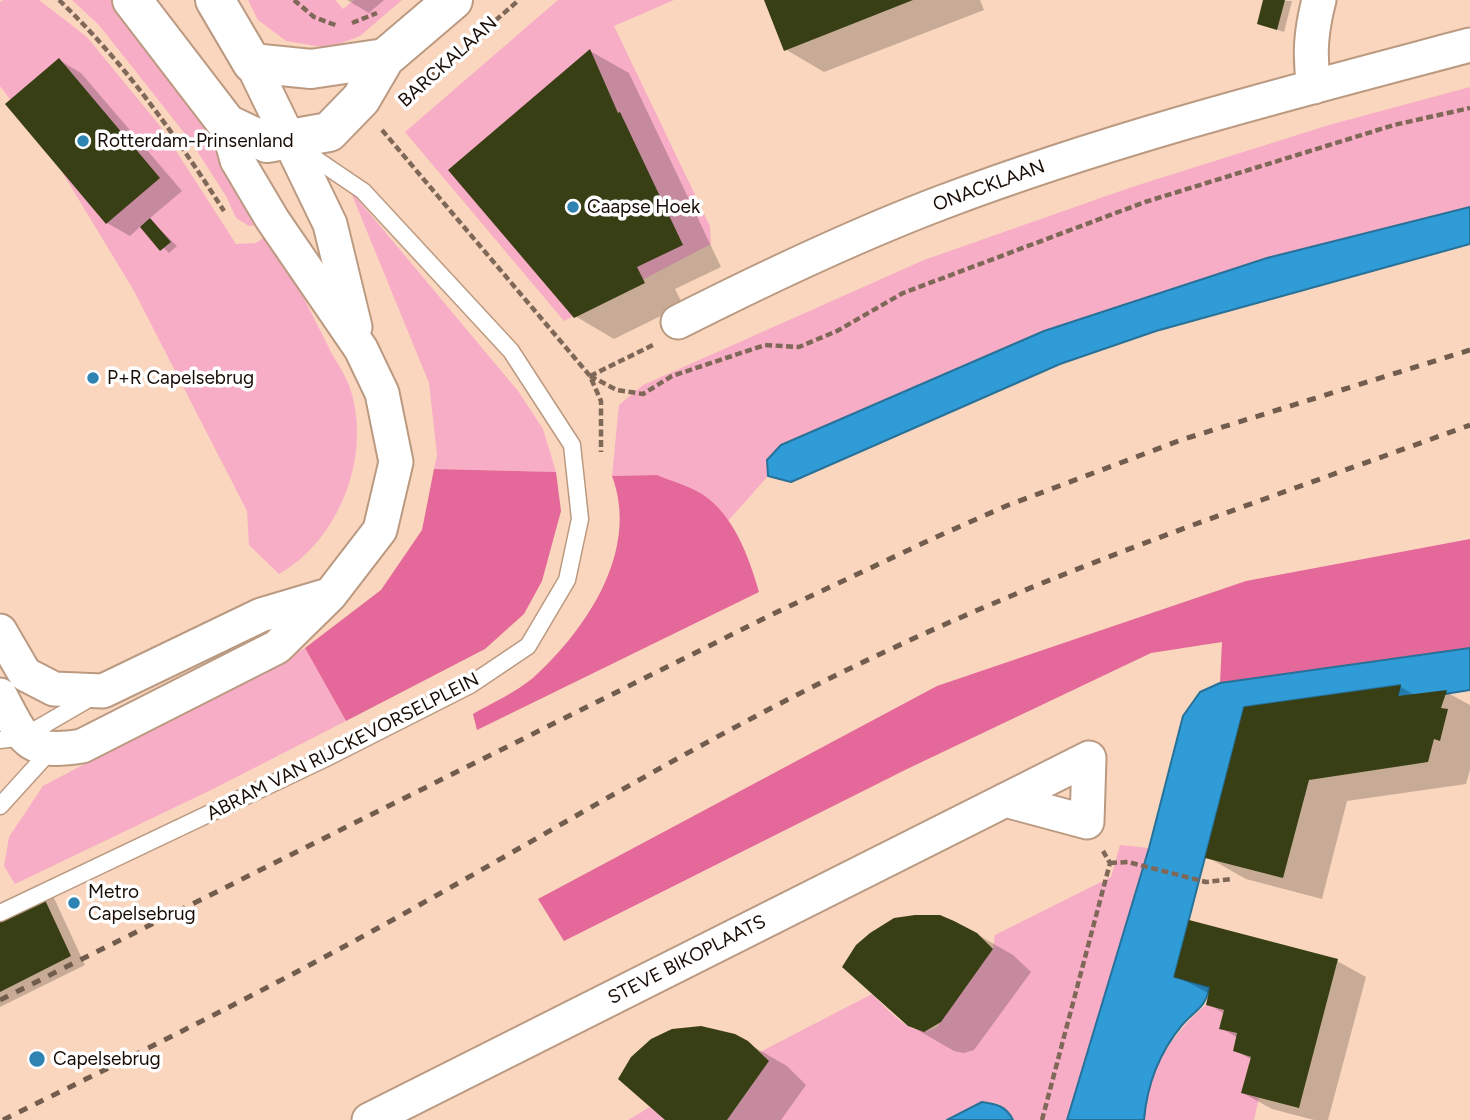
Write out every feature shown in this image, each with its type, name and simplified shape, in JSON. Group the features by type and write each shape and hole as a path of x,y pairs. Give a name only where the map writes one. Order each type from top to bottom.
{"street":[{"name":"ABRAM VAN RIJCKEVORSELPLEIN","path":"24,743 82,746 277,647 330,594 380,530 396,462 382,393 361,349 272,219 237,160 227,124 132,0"},
{"name":"ABRAM VAN RIJCKEVORSELPLEIN","path":"215,0 252,63 330,224 361,349"},
{"name":"BARCKALAAN","path":"227,124 267,144 329,132 361,99 385,58 453,0"},
{"path":"1314,87 1309,54 1310,33 1319,0"},
{"name":"ONACKLAAN","path":"678,322 834,247 942,202 1130,139 1470,44"},
{"path":"252,63 311,69 385,58"},
{"path":"0,631 25,674 54,690 103,691 261,615 330,594"},
{"path":"0,695 24,743"},
{"name":"STEVE BIKOPLAATS","path":"369,1120 1089,758 1087,822"},
{"path":"1005,800 1087,822"}],"lane":[{"name":"ABRAM VAN RIJCKEVORSELPLEIN","path":"0,913 324,759 470,685 528,646 567,580 580,519 572,445 511,351 363,191 290,141"},
{"path":"0,806 24,743 103,691"}],"path":[{"path":"294,0 314,17 342,27 379,12 417,30"},
{"name":"BARCKALAAN","path":"404,100 519,0"},
{"path":"678,322 671,336 590,376 617,390 643,394 672,376 765,345 799,346 837,331 903,293 1145,202 1394,125 1470,108"},
{"path":"1042,1120 1110,863 1087,822"},
{"path":"1110,863 1128,862 1206,882 1232,879"}],"shaded area":[{"path":"39,0 87,37 160,126 236,244 256,243 270,233 346,378 351,389 356,420 356,446 352,472 344,496 333,520 318,541 300,560 279,574 249,545 247,511 134,291 53,157 0,86 0,2"},
{"path":"72,0 111,0 210,136 259,225 249,226 236,218 226,196 190,140 99,25"},
{"path":"248,0 335,0 343,9 354,0 402,0 360,36 328,48 286,41 258,20"},
{"path":"558,0 674,0 614,26 710,226 711,244 564,321 405,132"},
{"path":"1470,87 1470,207 1267,258 1044,331 781,445 767,460 768,476 728,521 703,495 657,475 612,476 619,405 643,385 924,260 1132,187 1329,125"},
{"path":"350,190 518,391 543,429 556,472 434,469 437,455 429,383"},
{"path":"434,469 556,472 561,511 542,581 524,614 485,649 346,721 305,648 381,590 422,530"},
{"path":"657,475 702,494 723,513 745,551 759,592 477,730 473,714 533,678 572,636 603,586 614,560 619,532 619,504 612,476"},
{"path":"1470,539 1470,648 1220,683 1222,642 1151,653 907,769 564,941 538,899 937,686 1246,581"},
{"path":"305,648 346,721 211,790 15,884 4,866 9,837 43,786"},
{"path":"1120,845 1149,848 1067,1120 1013,1120 997,1103 989,1103 943,1120 727,1120 769,1061 760,1052 872,994 910,1027 928,1031 937,1027 993,949 995,935 1111,877"},
{"path":"1206,1005 1224,1010 1219,1028 1237,1033 1233,1051 1251,1057 1242,1093 1259,1098 1254,1120 1144,1120 1150,1086 1163,1056 1181,1029"},
{"path":"650,1107 665,1120 628,1120"}],"water":[{"path":"1470,207 1470,244 1156,331 1060,364 791,482 768,476 767,460 781,445 1044,331 1267,258"},
{"path":"1470,648 1470,690 1432,696 1393,716 1400,685 1244,707 1174,977 1210,987 1208,995 1182,1025 1161,1058 1151,1082 1144,1120 1067,1120 1149,848 1183,716 1200,692 1220,683"},
{"path":"982,1102 1000,1106 1013,1120 947,1120"}],"building":[{"path":"764,0 913,0 784,51"},
{"path":"1263,0 1285,0 1277,30 1257,24"},
{"name":"Caapse Hoek","path":"590,49 618,113 620,112 683,245 637,267 645,283 574,318 448,170"},
{"name":"Rotterdam-Prinsenland","path":"59,58 160,178 106,224 5,104"},
{"path":"150,218 171,242 160,251 140,227"},
{"path":"1401,685 1398,696 1447,690 1441,708 1448,709 1440,741 1434,739 1428,762 1309,780 1283,878 1205,858 1244,707"},
{"path":"39,887 71,956 0,992 0,915"},
{"path":"940,915 954,921 977,933 993,949 941,1022 924,1032 908,1026 842,967 856,945 870,933 894,918"},
{"path":"1189,920 1338,959 1299,1108 1241,1093 1251,1057 1233,1051 1237,1033 1219,1029 1224,1010 1206,1005 1210,987 1174,977"},
{"path":"701,1026 735,1034 748,1041 769,1061 727,1120 665,1120 618,1079 631,1057 651,1039 672,1029"}],"railway":[{"path":"0,1000 775,613 1006,506 1181,440 1470,350"},
{"path":"3,1120 299,971 702,745 891,649 1105,558 1470,425"}],"place":[{"name":"Rotterdam-Prinsenland","path":"83,141"},
{"name":"Caapse Hoek","path":"573,207"},
{"name":"P+R Capelsebrug","path":"93,378"},
{"name":"Metro Capelsebrug","path":"74,903"},
{"name":"Capelsebrug","path":"37,1059"}]}
